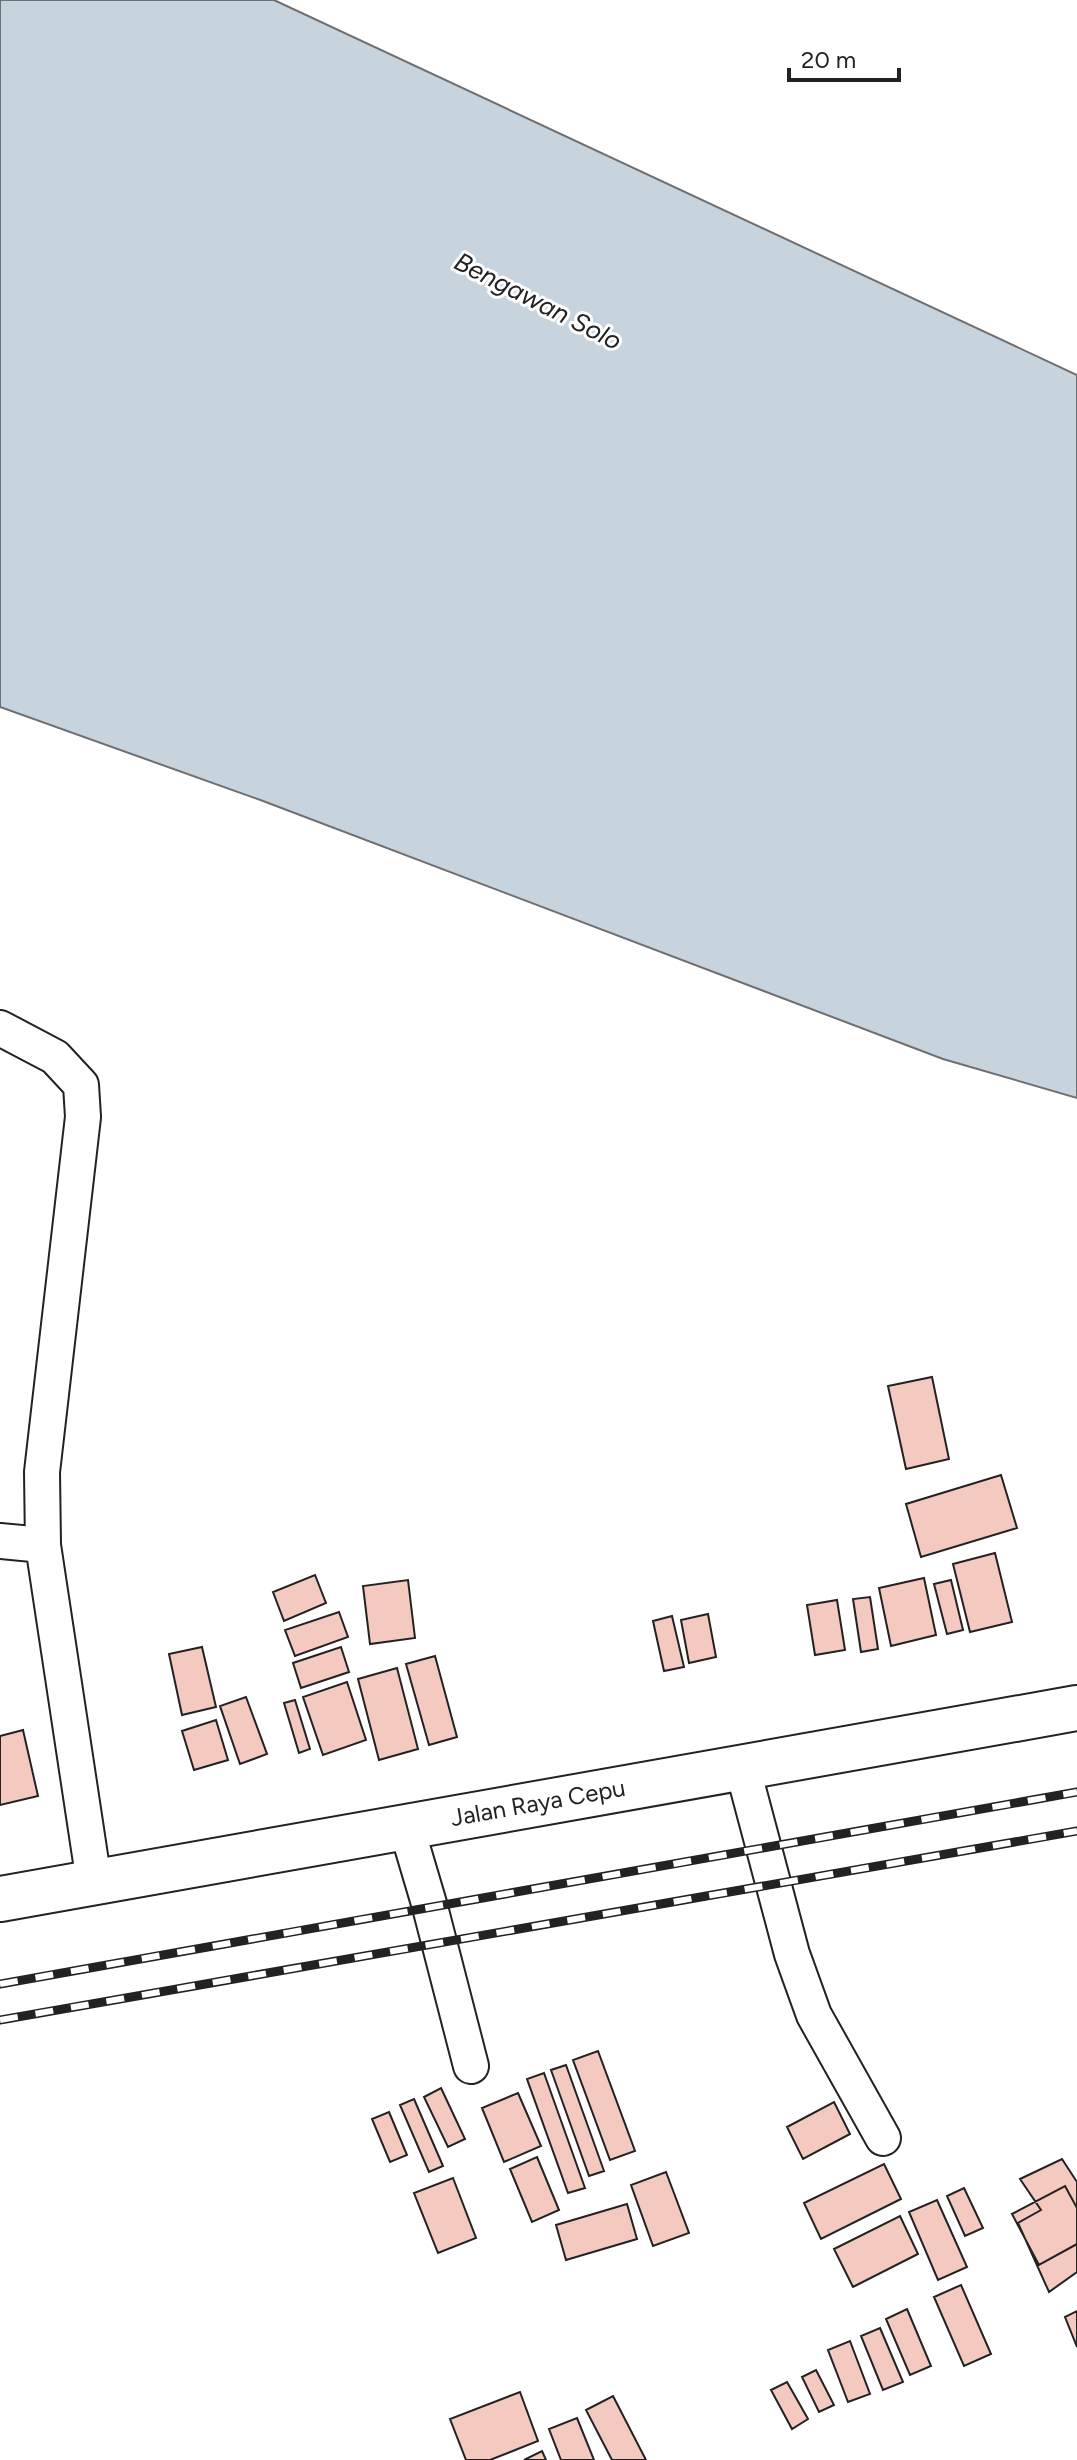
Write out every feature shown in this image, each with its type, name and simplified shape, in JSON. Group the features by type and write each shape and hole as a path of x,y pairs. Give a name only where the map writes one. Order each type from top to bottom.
{"highway":[{"name":"Jalan Raya Cepu","path":"0,1899 1077,1708"}],"street":[{"path":"0,1028 55,1057 81,1085 83,1117 42,1472 43,1545 94,1882"},
{"path":"0,1541 43,1545"},
{"path":"742,1766 792,1954 814,2015 883,2138"},
{"path":"406,1826 471,2066"}],"water":[{"name":"Bengawan Solo","path":"0,0 274,0 1077,375 1077,1098 943,1059 263,801 0,707"}],"building":[{"path":"932,1377 949,1459 906,1469 888,1386"},
{"path":"1001,1475 1017,1528 921,1557 906,1504"},
{"path":"995,1553 1012,1622 970,1632 953,1564"},
{"path":"315,1575 326,1603 284,1621 273,1592"},
{"path":"924,1578 936,1635 891,1646 879,1588"},
{"path":"408,1580 415,1638 370,1644 363,1586"},
{"path":"951,1580 963,1630 947,1634 934,1584"},
{"path":"870,1597 878,1649 861,1652 853,1599"},
{"path":"837,1600 845,1650 815,1655 807,1605"},
{"path":"339,1612 348,1637 295,1656 285,1630"},
{"path":"708,1614 716,1657 689,1663 681,1620"},
{"path":"672,1616 684,1667 664,1671 653,1621"},
{"path":"202,1647 216,1707 182,1715 169,1654"},
{"path":"341,1647 349,1672 301,1688 293,1663"},
{"path":"435,1656 457,1737 429,1745 406,1664"},
{"path":"397,1668 418,1749 379,1760 358,1679"},
{"path":"347,1682 366,1740 323,1755 303,1697"},
{"path":"246,1697 267,1754 240,1764 220,1706"},
{"path":"295,1700 310,1749 299,1753 284,1703"},
{"path":"216,1720 228,1760 194,1770 182,1731"},
{"path":"23,1730 38,1796 0,1805 0,1736"},
{"path":"598,2051 635,2151 610,2160 573,2060"},
{"path":"566,2065 604,2171 589,2176 551,2070"},
{"path":"544,2073 585,2188 568,2193 527,2079"},
{"path":"441,2088 465,2139 448,2147 424,2097"},
{"path":"518,2093 541,2146 504,2162 482,2108"},
{"path":"414,2099 443,2166 429,2172 400,2105"},
{"path":"834,2102 850,2134 803,2159 787,2127"},
{"path":"389,2112 407,2155 390,2162 372,2119"},
{"path":"537,2157 559,2210 532,2222 510,2169"},
{"path":"1062,2159 1077,2182 1077,2272 1049,2292 1018,2223 1041,2210 1020,2179"},
{"path":"884,2164 901,2199 821,2239 804,2203"},
{"path":"666,2172 689,2233 653,2246 631,2185"},
{"path":"453,2178 476,2238 438,2253 414,2193"},
{"path":"1065,2186 1077,2208 1077,2244 1039,2265 1012,2214"},
{"path":"964,2188 983,2228 965,2236 947,2196"},
{"path":"937,2200 967,2267 938,2280 909,2212"},
{"path":"627,2204 637,2239 566,2260 556,2225"},
{"path":"900,2216 918,2254 853,2287 834,2249"},
{"path":"961,2285 991,2354 964,2366 934,2297"},
{"path":"907,2309 931,2366 910,2375 886,2319"},
{"path":"1077,2311 1077,2347 1065,2317"},
{"path":"880,2328 903,2382 883,2390 861,2336"},
{"path":"850,2341 870,2394 848,2402 828,2350"},
{"path":"816,2370 834,2405 819,2412 802,2377"},
{"path":"787,2382 808,2419 792,2429 771,2390"},
{"path":"520,2392 538,2441 490,2460 466,2460 450,2419"},
{"path":"613,2396 646,2460 612,2460 586,2410"},
{"path":"577,2418 594,2460 561,2460 549,2429"},
{"path":"542,2451 546,2460 524,2460"}],"railway":[{"path":"0,1984 1077,1792"},
{"path":"0,2020 1077,1831"}]}
